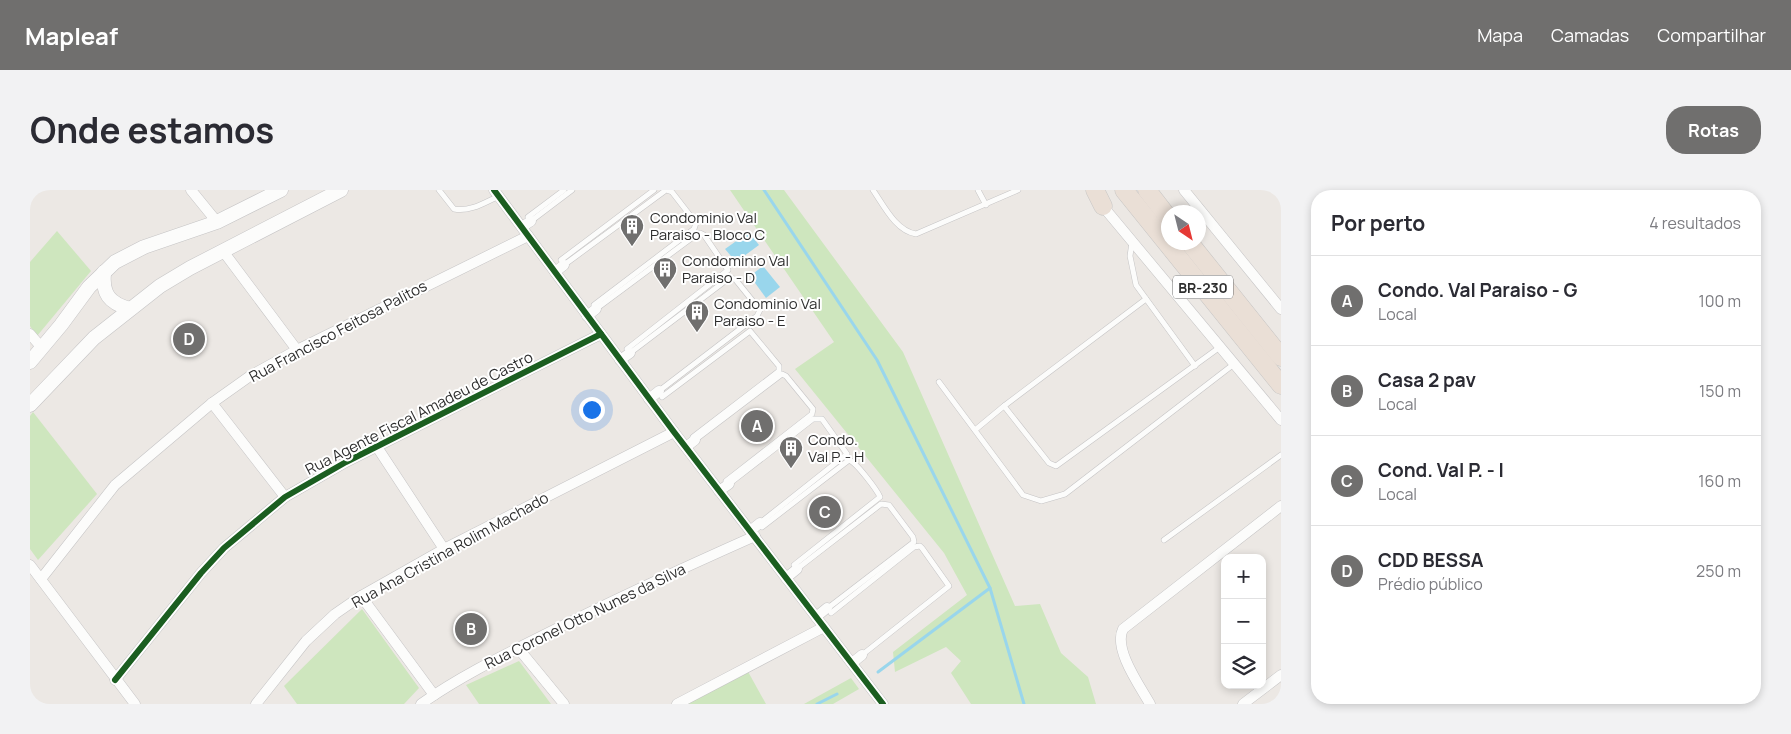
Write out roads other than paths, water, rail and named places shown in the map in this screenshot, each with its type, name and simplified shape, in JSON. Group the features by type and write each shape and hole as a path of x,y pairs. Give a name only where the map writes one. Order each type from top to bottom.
{"highway":[{"name":"BR-230","path":"1124,190 1281,385"},
{"path":"1146,190 1161,208"},
{"name":"BR-230","path":"1195,250 1281,357"}],"main road":[{"path":"30,362 89,287 115,262 136,250 217,222 282,190"},
{"path":"30,405 94,338 160,286 341,190"},
{"path":"104,272 103,284 108,298 120,306 130,309"}],"street":[{"path":"191,190 217,222"},
{"path":"1090,190 1099,198 1132,241 1281,420"},
{"path":"1184,190 1281,309"},
{"path":"497,193 674,432 883,704"},
{"name":"Rua Francisco Feitosa Palitos","path":"41,579 115,485 212,403 250,376 523,229 529,219"},
{"path":"223,251 297,350"},
{"path":"553,270 562,262"},
{"path":"586,314 595,307"},
{"path":"30,334 42,348"},
{"name":"Rua Agente Fiscal Amadeu de Castro","path":"115,680 212,560 252,522 285,497 377,447 601,334"},
{"path":"619,358 628,351"},
{"path":"651,401 661,394"},
{"path":"212,403 285,497"},
{"name":"Rua Ana Cristina Rolim Machado","path":"256,704 306,641 335,614 361,596 444,549 674,432"},
{"path":"685,446 694,439"},
{"path":"377,447 444,549"},
{"path":"718,489 727,482"},
{"path":"1150,704 1121,647 1120,635 1123,629 1128,623 1281,506"},
{"name":"Rua Coronel Otto Nunes da Silva","path":"421,704 518,648 752,534 761,525"},
{"path":"30,565 134,704"},
{"path":"785,576 795,567"},
{"path":"361,596 434,695"},
{"path":"677,704 820,622 829,610"},
{"path":"518,648 564,704"},
{"path":"852,663 862,655"},
{"path":"1242,704 1281,675"}],"lane":[{"path":"439,190 454,209 462,210 474,208 497,193"},
{"path":"529,219 564,190"},
{"path":"529,219 572,190"},
{"path":"562,262 654,190"},
{"path":"562,262 666,190 672,192 696,222 694,229 595,307"},
{"path":"873,190 896,222 907,232 916,234 1018,190"},
{"path":"978,190 986,205"},
{"path":"595,307 697,234 704,235 728,270 628,351"},
{"path":"1132,241 1130,256 1136,285 1195,366"},
{"path":"628,351 729,278 735,279 760,310 757,316 661,394"},
{"path":"975,430 1146,299"},
{"path":"661,394 747,332 754,332 774,359 780,368 779,371 694,439"},
{"path":"1004,406 1049,463 1056,466 1221,347"},
{"path":"939,382 1023,495 1041,501 1065,494 1235,364"},
{"path":"694,439 782,374 786,376 813,409 812,414 727,482"},
{"path":"727,482 813,419 822,418 847,454 761,525"},
{"path":"1164,540 1281,455"},
{"path":"761,525 849,460 853,461 880,497 795,567"},
{"path":"795,567 881,504 889,505 914,537 914,542 829,610"},
{"path":"829,610 914,547 920,546 928,555 949,586 862,655"}],"water":[{"path":"749,232 759,245 736,262 725,249"},
{"path":"763,266 780,287 766,298 750,276"}],"waterway":[{"path":"764,190 877,360 990,588 1024,704"},
{"path":"878,672 990,588"},
{"path":"817,704 837,694"}],"place":[{"name":"Condominio Val Paraiso - Bloco C","path":"632,247"},
{"name":"Condominio Val Paraiso - D","path":"665,290"},
{"name":"Condominio Val Paraiso - E","path":"697,333"},
{"name":"CDD BESSA","path":"189,339"},
{"name":"Condo. Val Paraiso - G","path":"757,426"},
{"name":"Condo. Val P. - H","path":"791,469"},
{"name":"Cond. Val P. - I","path":"825,512"},
{"name":"Casa 2 pav","path":"471,629"}]}
